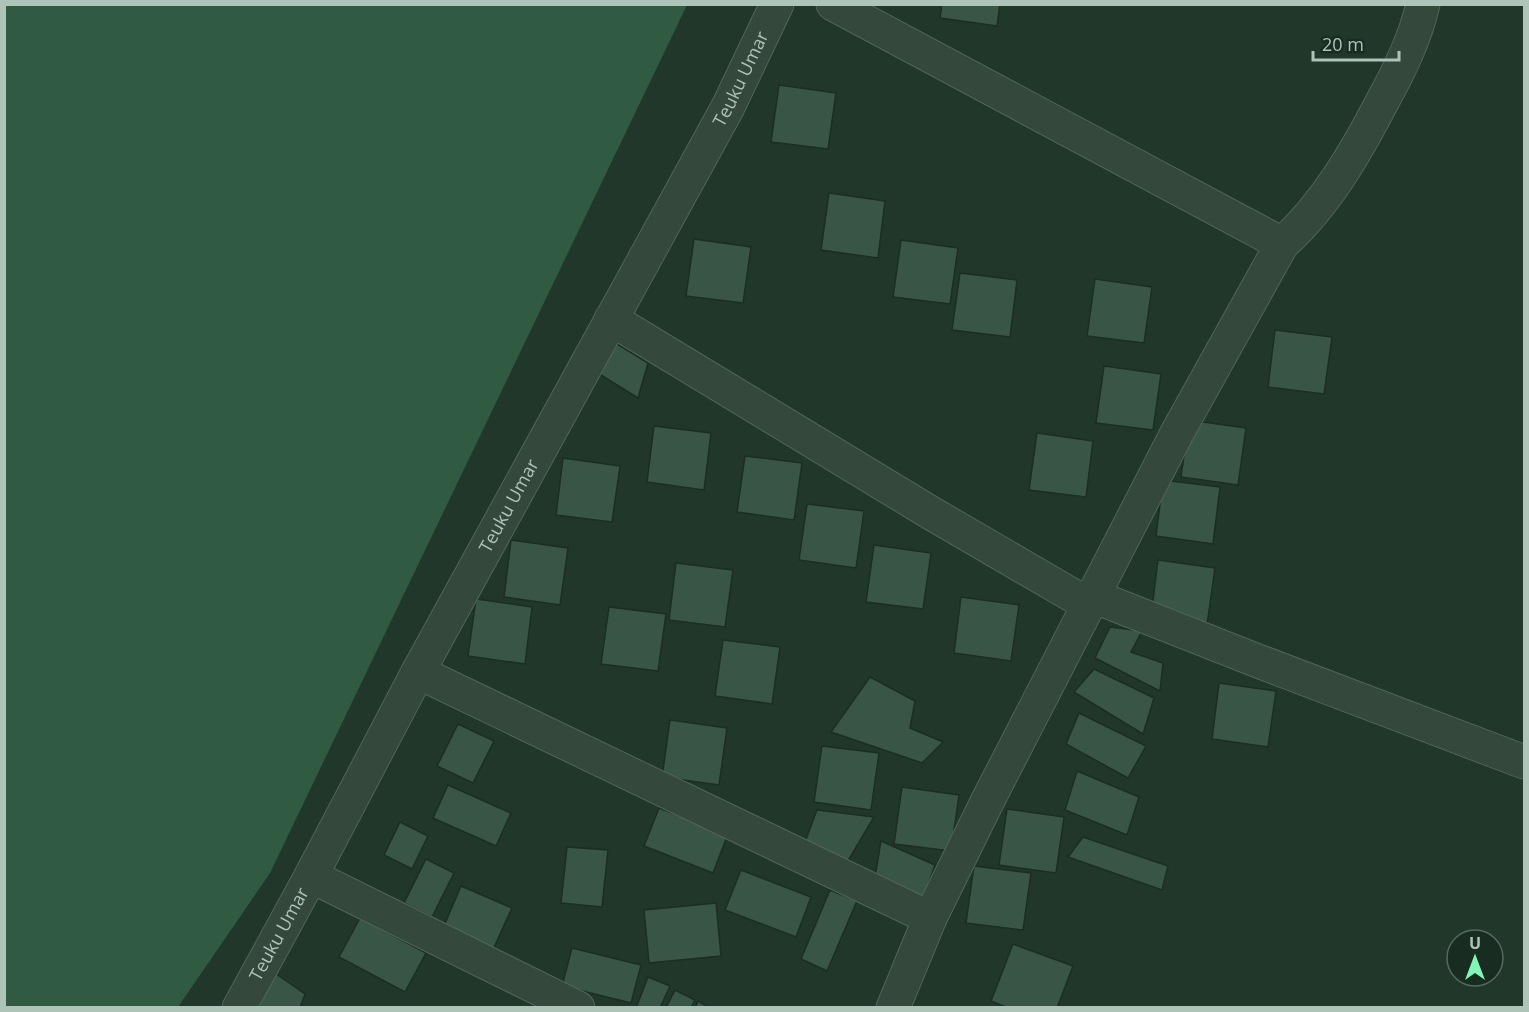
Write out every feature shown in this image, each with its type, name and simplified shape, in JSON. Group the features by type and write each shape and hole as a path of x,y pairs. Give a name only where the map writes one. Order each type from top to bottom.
{"street":[{"name":"Teuku Umar","path":"239,1008 418,672 728,107 777,4"},
{"path":"833,4 1282,244"},
{"path":"893,1008 930,918 988,800 1177,433 1282,244 1298,230 1357,150 1404,61 1423,4"},
{"path":"611,319 931,513 1091,601 1258,661 1524,762"},
{"path":"418,672 930,918"},
{"path":"311,876 578,1008"}],"shaded area":[{"path":"5,4 687,5 270,873 178,1007 5,1007"}],"building":[{"path":"942,4 1000,4 997,26 940,18"},
{"path":"779,85 836,93 828,149 771,142"},
{"path":"829,193 885,201 878,258 821,250"},
{"path":"694,239 751,247 743,303 686,296"},
{"path":"901,240 958,248 950,304 893,297"},
{"path":"960,273 1017,280 1010,337 952,330"},
{"path":"1095,279 1152,287 1144,343 1087,336"},
{"path":"1275,330 1332,337 1324,394 1268,387"},
{"path":"614,342 648,363 638,398 596,372"},
{"path":"1104,366 1161,374 1153,430 1096,423"},
{"path":"1189,420 1246,428 1238,485 1181,477"},
{"path":"654,426 711,433 704,490 647,482"},
{"path":"1037,433 1093,441 1086,497 1029,490"},
{"path":"745,456 802,463 794,520 737,512"},
{"path":"563,458 620,466 612,522 556,515"},
{"path":"1163,480 1220,487 1213,544 1156,536"},
{"path":"807,504 864,511 856,568 799,560"},
{"path":"511,540 568,548 560,605 504,597"},
{"path":"874,545 931,553 923,609 866,602"},
{"path":"1158,560 1215,568 1207,625 1151,617"},
{"path":"676,563 733,570 725,627 669,620"},
{"path":"961,597 1019,605 1011,661 954,653"},
{"path":"476,599 532,607 525,664 468,656"},
{"path":"609,607 666,614 658,671 601,664"},
{"path":"1110,627 1142,631 1131,652 1163,663 1160,691 1095,658"},
{"path":"723,640 780,647 772,704 715,696"},
{"path":"1094,669 1154,698 1143,734 1074,692"},
{"path":"870,677 915,701 910,728 943,742 922,763 831,732"},
{"path":"1219,683 1276,691 1268,747 1212,739"},
{"path":"1079,713 1146,746 1128,778 1066,744"},
{"path":"670,720 727,728 719,785 662,777"},
{"path":"458,724 494,741 473,783 437,766"},
{"path":"822,746 879,753 871,810 814,802"},
{"path":"1077,771 1139,797 1127,835 1065,810"},
{"path":"448,785 511,813 496,846 433,818"},
{"path":"902,787 959,795 951,851 894,844"},
{"path":"659,808 728,834 713,873 644,846"},
{"path":"1007,809 1064,817 1056,873 999,865"},
{"path":"817,810 874,817 842,871 803,847"},
{"path":"400,822 428,836 412,869 384,855"},
{"path":"1083,837 1168,866 1162,890 1068,857"},
{"path":"881,841 935,865 921,905 874,883"},
{"path":"567,847 608,850 602,907 561,903"},
{"path":"426,859 454,873 432,917 404,903"},
{"path":"974,866 1031,873 1023,930 966,923"},
{"path":"741,870 811,897 796,937 725,910"},
{"path":"461,886 512,908 491,954 441,933"},
{"path":"830,890 857,901 827,971 801,959"},
{"path":"716,903 721,956 649,963 644,910"},
{"path":"360,918 426,953 405,992 339,957"},
{"path":"1013,944 1073,966 1057,1008 1008,1008 991,1001"},
{"path":"572,948 641,965 631,1003 562,986"},
{"path":"272,971 305,994 300,1008 255,1008"},
{"path":"648,977 670,986 660,1008 636,1008"},
{"path":"675,990 695,1000 691,1008 666,1008"},
{"path":"698,1001 710,1008 695,1008"}]}
